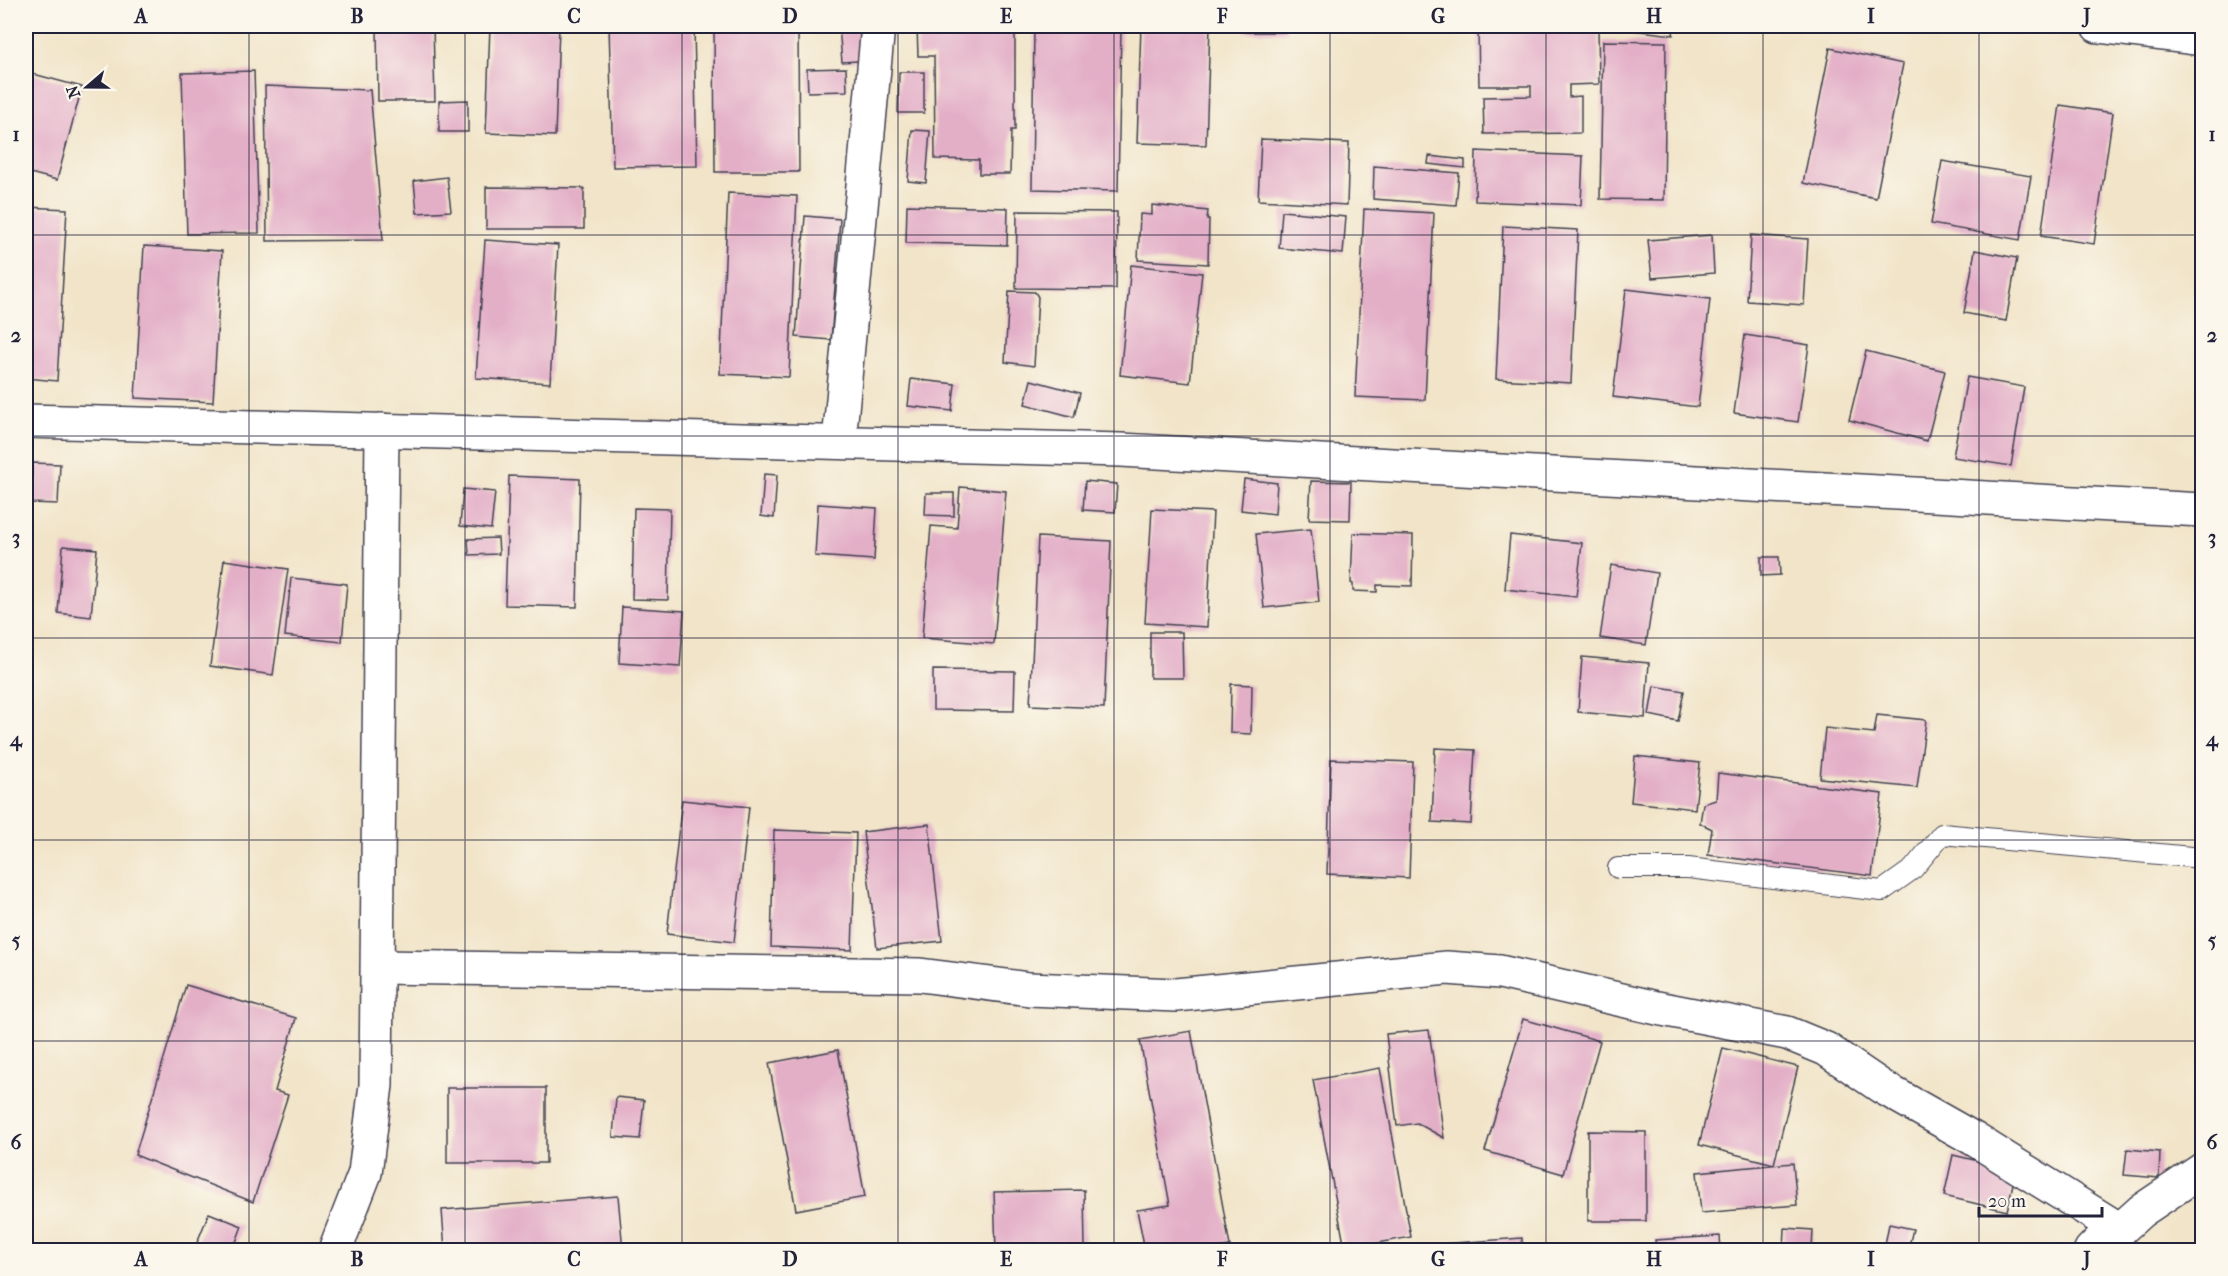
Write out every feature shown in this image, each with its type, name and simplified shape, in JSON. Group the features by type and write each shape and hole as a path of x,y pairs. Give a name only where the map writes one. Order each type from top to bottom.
{"street":[{"path":"839,442 878,26"},
{"path":"2098,26 2202,39"},
{"path":"26,421 1121,450 2202,510"},
{"path":"335,1251 365,1173 376,1084 382,430"},
{"path":"378,967 920,975 1029,989 1176,995 1447,968 1500,972 1657,1008 1787,1033 1826,1049 1882,1087 1974,1139 2120,1230"},
{"path":"2091,1251 2102,1239 2120,1230 2141,1211 2202,1170"}],"lane":[{"path":"1618,868 1688,868 1882,891 1913,869 1942,834 2202,858"}],"building":[{"path":"377,26 433,26 435,101 378,101"},
{"path":"490,26 559,27 555,136 486,133"},
{"path":"609,26 694,26 697,166 613,167"},
{"path":"714,26 798,26 799,172 715,172"},
{"path":"839,26 869,26 872,60 842,62"},
{"path":"917,26 1015,26 1015,130 1011,130 1010,174 979,174 979,160 935,159 934,56 918,56"},
{"path":"1034,26 1121,26 1118,191 1032,189"},
{"path":"1141,26 1210,26 1206,145 1137,143"},
{"path":"1245,26 1287,26 1287,32 1245,32"},
{"path":"1478,26 1598,26 1599,84 1569,85 1569,97 1581,96 1581,133 1484,134 1483,97 1531,96 1531,86 1479,86"},
{"path":"1625,26 1674,26 1673,35 1624,29"},
{"path":"1603,41 1666,42 1664,200 1600,199"},
{"path":"1830,48 1903,64 1876,198 1803,183"},
{"path":"846,68 847,91 808,92 807,69"},
{"path":"254,71 259,233 187,234 182,73"},
{"path":"26,72 82,87 57,180 26,172"},
{"path":"899,72 924,72 924,113 898,113"},
{"path":"265,86 370,90 383,240 267,241"},
{"path":"468,100 468,132 439,132 439,101"},
{"path":"2060,105 2113,113 2094,244 2041,236"},
{"path":"912,130 930,131 926,183 908,181"},
{"path":"1261,139 1349,143 1347,205 1258,200"},
{"path":"1476,151 1583,156 1581,205 1475,201"},
{"path":"1429,156 1465,160 1465,168 1428,164"},
{"path":"1942,161 2031,176 2020,240 1931,224"},
{"path":"1374,166 1459,173 1456,205 1373,199"},
{"path":"447,177 451,211 417,213 414,181"},
{"path":"486,187 584,188 584,229 486,229"},
{"path":"728,193 797,196 789,377 720,374"},
{"path":"907,205 1008,208 1007,245 906,243"},
{"path":"1152,205 1208,211 1208,264 1138,260 1140,214 1152,215"},
{"path":"26,207 67,209 57,381 26,378"},
{"path":"1364,209 1434,213 1425,400 1355,397"},
{"path":"1017,211 1117,212 1116,289 1016,288"},
{"path":"1282,211 1346,217 1343,254 1279,248"},
{"path":"805,216 840,219 831,340 796,337"},
{"path":"1503,226 1578,230 1571,383 1496,379"},
{"path":"1712,235 1714,273 1652,278 1648,240"},
{"path":"1751,235 1808,239 1804,305 1747,301"},
{"path":"485,240 558,245 550,383 476,378"},
{"path":"144,246 222,251 213,402 135,398"},
{"path":"1975,250 2017,258 2006,321 1964,313"},
{"path":"1131,265 1202,273 1190,383 1120,375"},
{"path":"1626,289 1710,299 1698,407 1613,397"},
{"path":"1009,291 1035,292 1038,297 1034,366 1005,362"},
{"path":"1745,335 1809,345 1798,422 1734,413"},
{"path":"1866,351 1945,371 1927,441 1849,420"},
{"path":"1967,377 2024,387 2011,466 1953,457"},
{"path":"911,379 955,384 952,411 908,406"},
{"path":"1031,380 1080,393 1074,417 1025,404"},
{"path":"32,463 60,464 58,504 31,503"},
{"path":"764,474 777,475 774,518 761,516"},
{"path":"509,476 580,479 577,607 505,605"},
{"path":"1244,479 1277,483 1275,514 1241,510"},
{"path":"1085,481 1117,484 1115,512 1083,510"},
{"path":"1311,481 1351,482 1350,520 1309,519"},
{"path":"960,487 1006,491 994,644 922,638 931,526 957,528"},
{"path":"463,489 495,492 491,529 460,526"},
{"path":"926,493 954,493 954,516 925,515"},
{"path":"818,504 877,508 874,560 815,556"},
{"path":"634,508 670,509 668,600 632,599"},
{"path":"1152,509 1213,512 1207,627 1145,623"},
{"path":"1311,529 1319,602 1264,608 1256,534"},
{"path":"1353,533 1413,535 1412,586 1377,585 1377,592 1353,591 1351,583"},
{"path":"1510,535 1582,543 1576,597 1505,589"},
{"path":"1038,537 1111,541 1104,708 1030,705"},
{"path":"498,538 499,554 469,555 468,539"},
{"path":"63,546 97,549 91,617 58,613"},
{"path":"1761,557 1779,557 1780,575 1761,576"},
{"path":"224,560 288,569 273,675 210,666"},
{"path":"1611,565 1657,573 1646,645 1600,638"},
{"path":"291,578 347,584 342,642 285,636"},
{"path":"622,607 684,611 680,667 619,663"},
{"path":"1150,632 1182,632 1183,678 1150,678"},
{"path":"1582,657 1649,663 1645,718 1578,712"},
{"path":"933,670 1015,671 1014,711 933,710"},
{"path":"1231,684 1252,685 1251,734 1230,733"},
{"path":"1654,686 1684,691 1678,721 1649,715"},
{"path":"1877,715 1926,720 1917,788 1820,778 1825,728 1874,733"},
{"path":"1435,748 1475,750 1471,824 1432,822"},
{"path":"1635,756 1700,763 1695,809 1631,802"},
{"path":"1331,759 1413,762 1409,878 1327,874"},
{"path":"1718,773 1882,794 1872,876 1708,855 1712,829 1700,823 1703,804 1716,800"},
{"path":"682,800 749,807 734,942 667,934"},
{"path":"929,824 942,941 877,948 863,832"},
{"path":"774,830 856,833 852,950 771,947"},
{"path":"186,985 296,1018 275,1091 288,1095 253,1202 135,1155"},
{"path":"1523,1019 1600,1041 1563,1174 1485,1151"},
{"path":"1429,1030 1444,1138 1417,1123 1397,1126 1386,1034"},
{"path":"1191,1031 1230,1246 1203,1250 1145,1250 1137,1210 1170,1205 1140,1040"},
{"path":"1723,1048 1798,1067 1774,1164 1699,1145"},
{"path":"838,1050 865,1197 796,1210 769,1063"},
{"path":"1380,1068 1411,1237 1345,1249 1313,1080"},
{"path":"447,1088 546,1088 546,1163 447,1163"},
{"path":"616,1097 644,1100 640,1139 613,1137"},
{"path":"1588,1131 1646,1132 1646,1221 1588,1221"},
{"path":"2127,1149 2160,1152 2159,1178 2124,1175"},
{"path":"1953,1155 2016,1170 2007,1211 1944,1196"},
{"path":"1793,1163 1797,1205 1701,1213 1697,1172"},
{"path":"1084,1190 1085,1250 996,1250 994,1192"},
{"path":"618,1196 623,1250 445,1250 442,1210"},
{"path":"209,1213 242,1226 233,1250 194,1250"},
{"path":"1889,1224 1913,1229 1908,1250 1884,1250"},
{"path":"1785,1228 1813,1230 1812,1250 1784,1250"},
{"path":"1720,1236 1721,1250 1656,1250 1655,1240"},
{"path":"1522,1238 1523,1250 1414,1250 1413,1246"}]}
